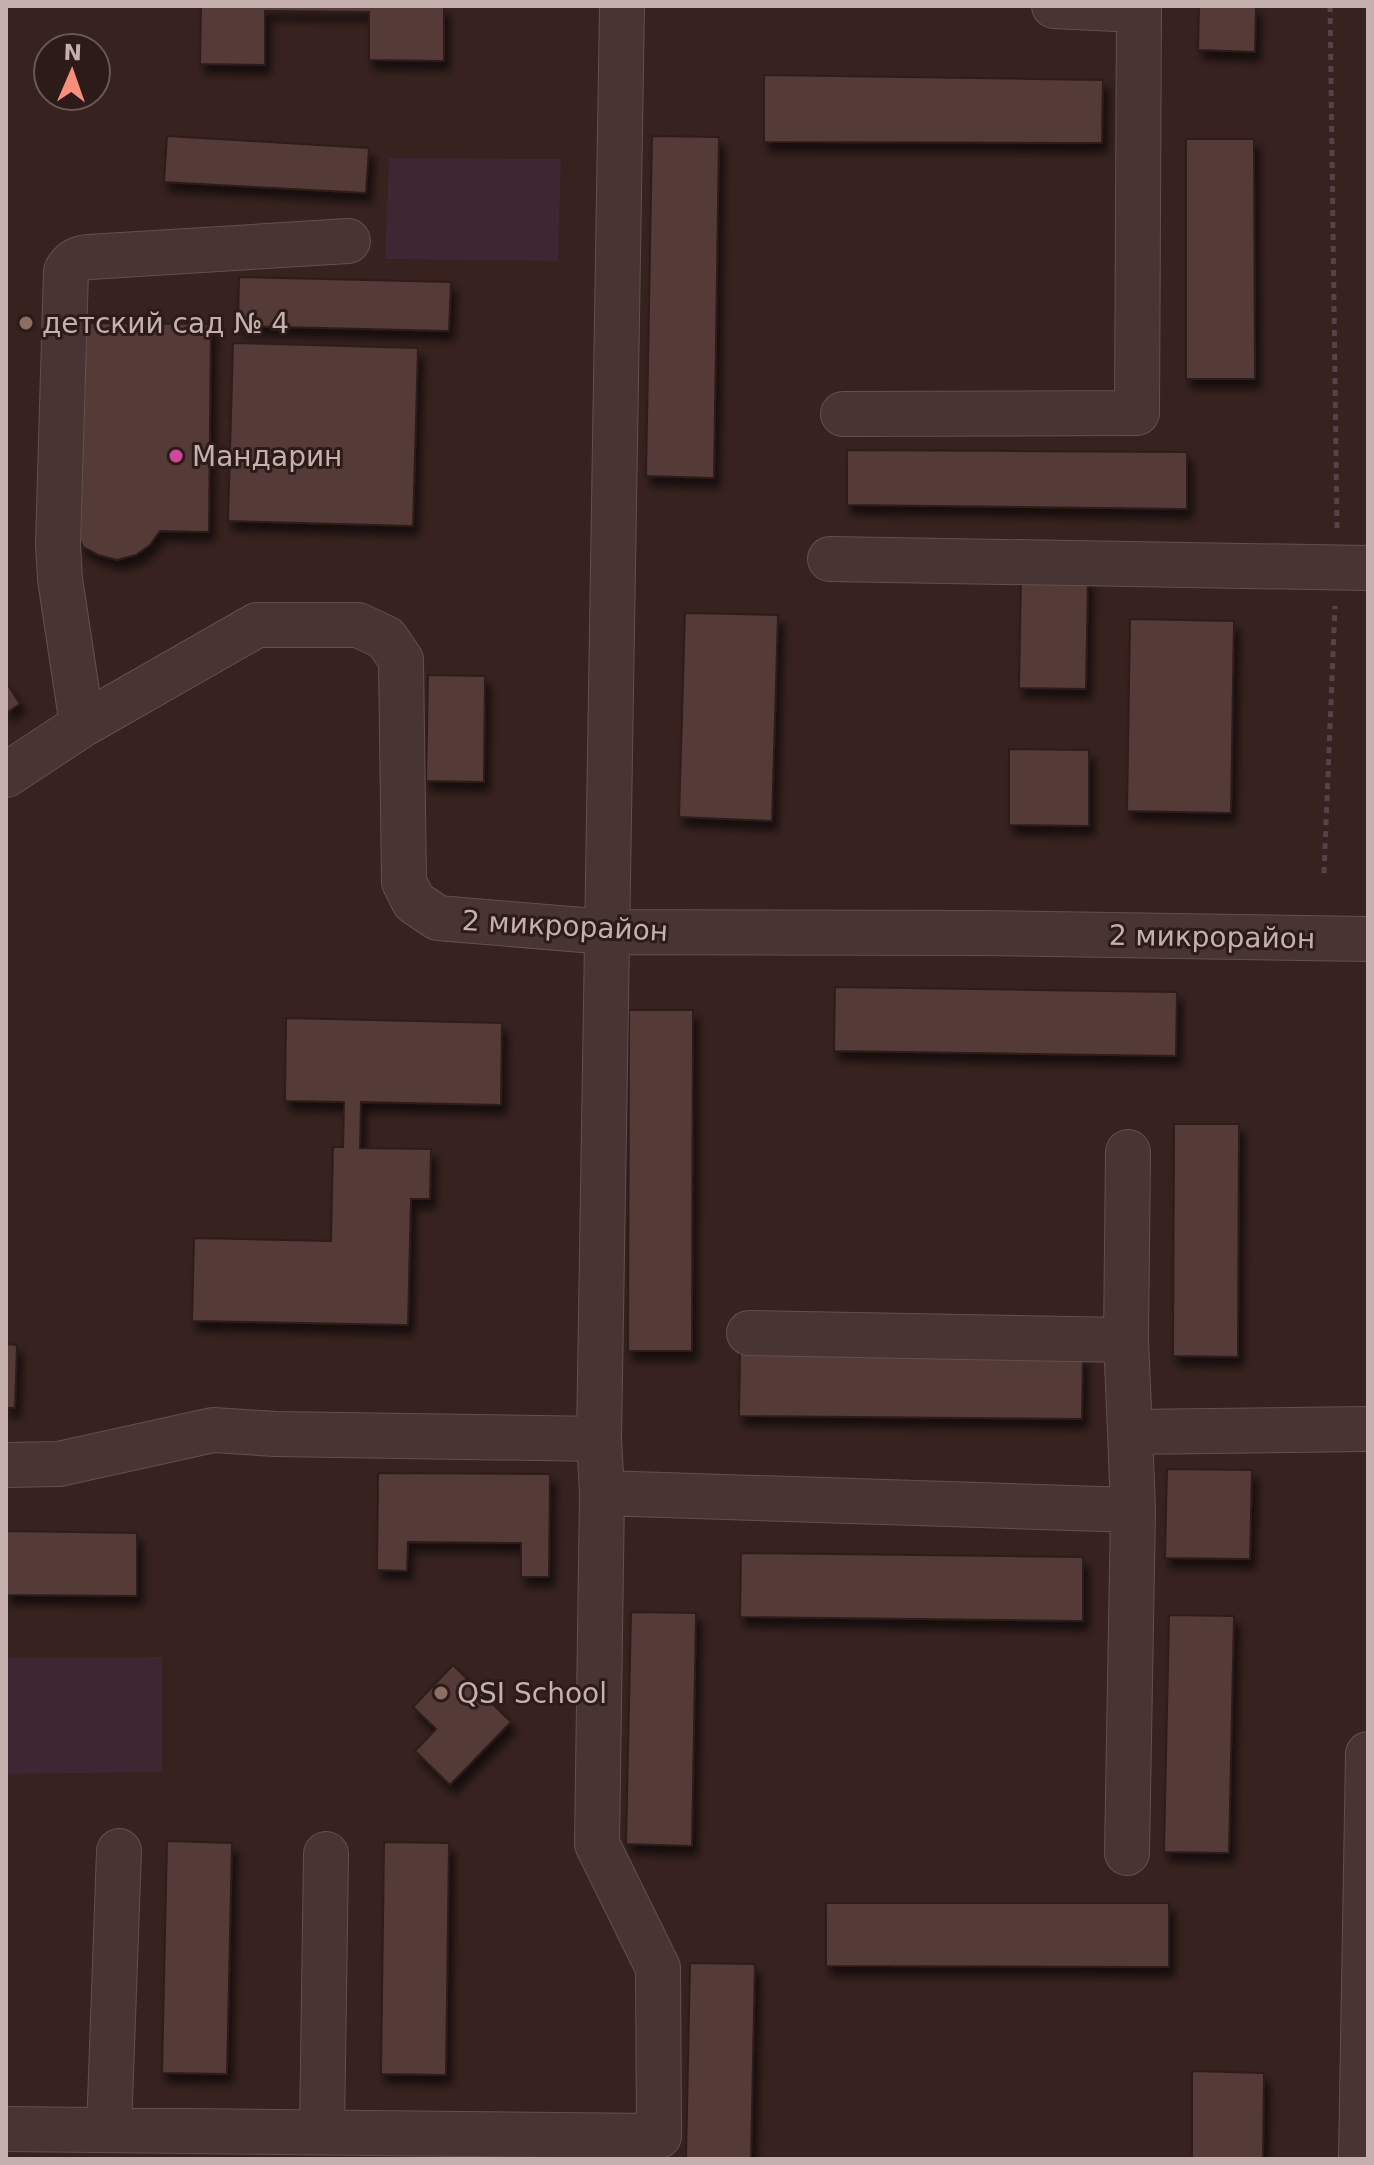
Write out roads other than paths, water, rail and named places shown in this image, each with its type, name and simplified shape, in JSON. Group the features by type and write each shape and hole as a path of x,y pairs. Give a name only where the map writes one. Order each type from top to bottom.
{"street":[{"path":"6,2129 659,2136 658,1968 597,1844 602,1493 599,1439 622,6"},
{"path":"843,414 1137,413 1138,8 1054,6"},
{"path":"82,725 60,579 58,544 66,271 70,264 89,257 348,241"},
{"path":"830,559 1352,568"},
{"name":"2 микрорайон","path":"6,775 82,725 257,625 358,625 386,638 401,660 404,882 414,902 438,918 607,932 980,933 1368,939"},
{"path":"1127,1853 1133,1510 1126,1340 1128,1152"},
{"path":"749,1333 1126,1340"},
{"path":"1130,1432 1368,1429"},
{"path":"6,1465 59,1464 213,1430 275,1434 599,1439"},
{"path":"602,1493 1133,1510"},
{"path":"1361,2159 1368,1754"},
{"path":"109,2130 119,1851"},
{"path":"322,2132 326,1854"}],"place":[{"name":"детский сад № 4","path":"26,323"},
{"name":"Мандарин","path":"176,456"},
{"name":"QSI School","path":"441,1693"}]}
